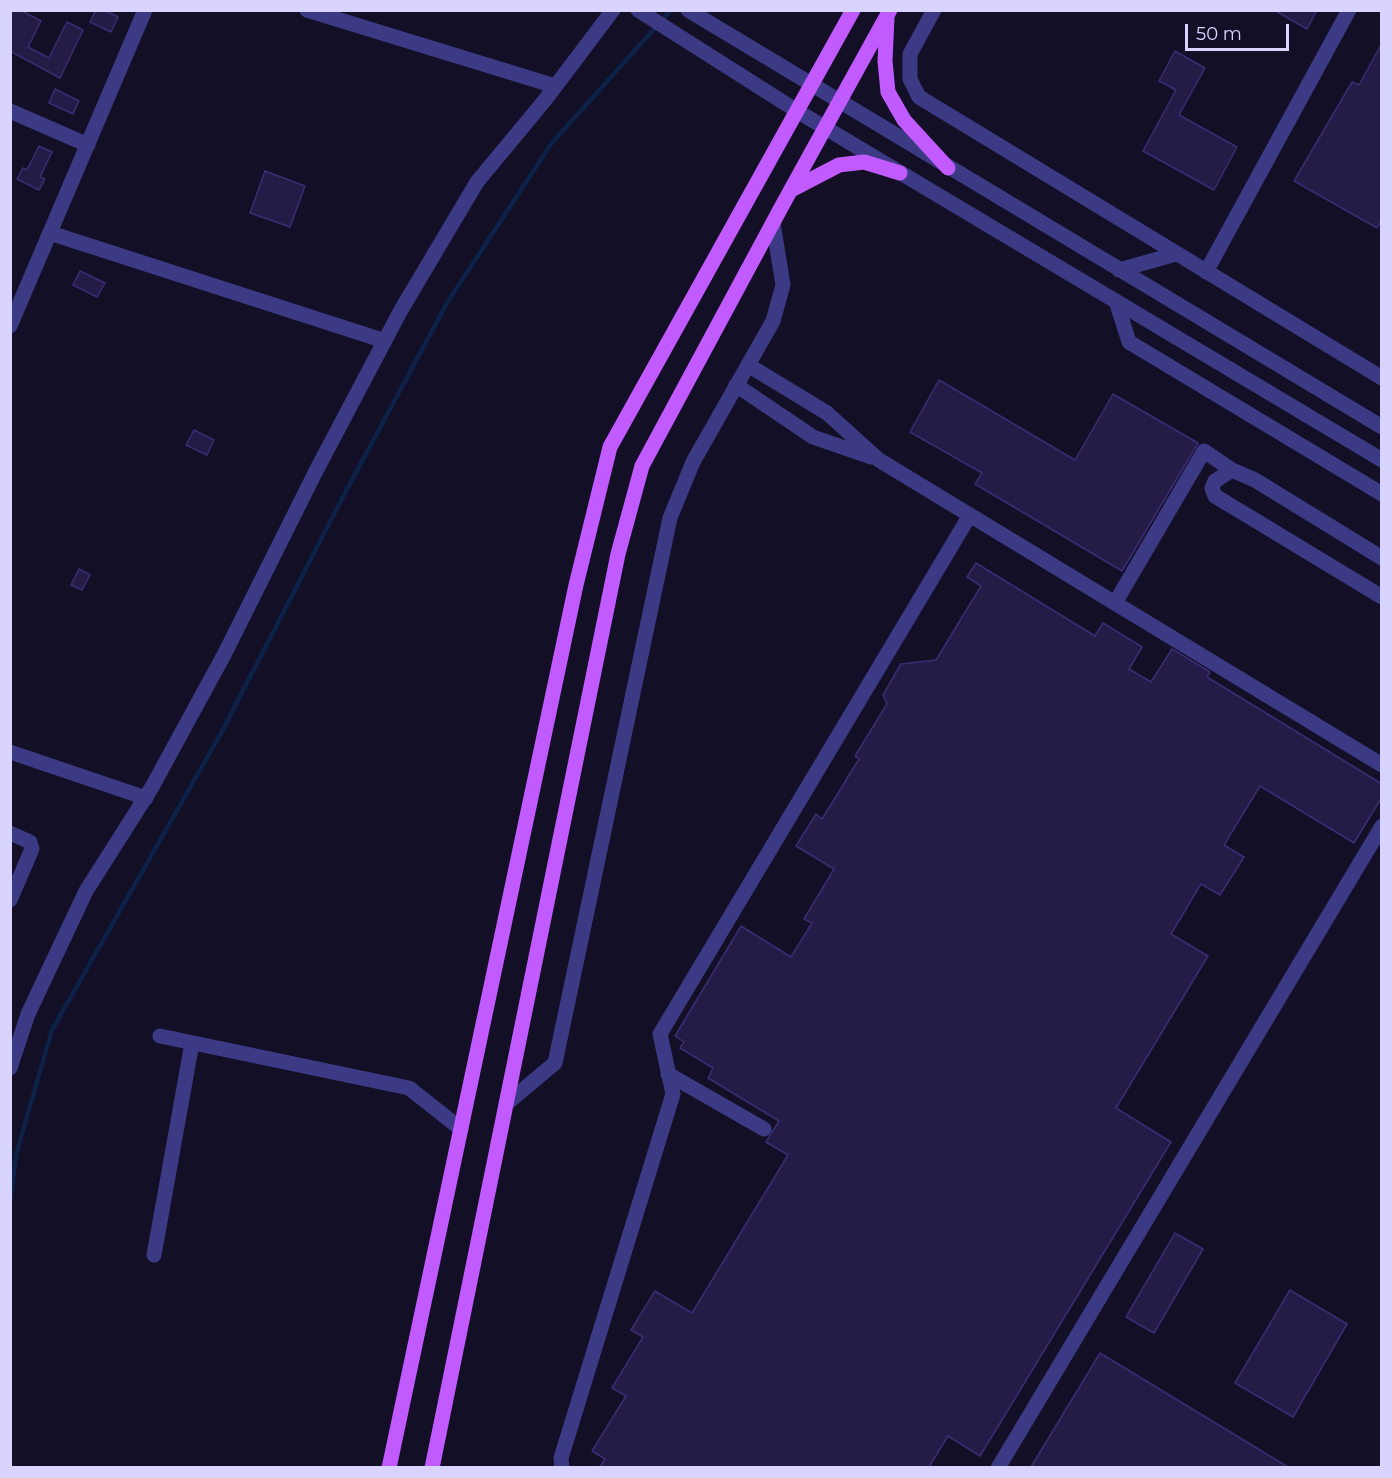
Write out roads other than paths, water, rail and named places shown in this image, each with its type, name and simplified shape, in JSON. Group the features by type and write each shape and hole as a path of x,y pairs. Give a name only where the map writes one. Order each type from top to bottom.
{"main road":[{"path":"389,1467 576,585 610,447 853,10"},
{"path":"432,1467 618,554 642,466 889,13"},
{"path":"889,13 885,61 888,92 904,120 948,168"},
{"path":"791,190 839,165 864,162 900,173"}],"street":[{"path":"10,326 145,10"},
{"path":"307,10 555,86"},
{"path":"10,1068 17,1024 28,1014 86,891 146,798 225,653 400,310 477,182 613,10"},
{"path":"638,10 825,128 1382,460"},
{"path":"688,10 839,103 1382,427"},
{"path":"934,10 910,54 910,78 919,97 1382,378"},
{"path":"1206,272 1349,10"},
{"path":"10,111 87,145"},
{"path":"506,1104 555,1062 670,518 693,462 772,321 783,285 773,223"},
{"path":"50,233 385,341"},
{"path":"1119,270 1176,254"},
{"path":"1116,302 1129,342 1382,494"},
{"path":"748,365 827,413 879,460 1382,765"},
{"path":"736,385 813,437 879,460"},
{"path":"1115,603 1204,451 1232,470 1255,480 1382,558"},
{"path":"1232,470 1215,481 1212,488 1215,496 1382,597"},
{"path":"562,1467 561,1458 673,1094 660,1034 970,514"},
{"path":"10,752 146,798"},
{"path":"998,1467 1382,826"},
{"path":"10,833 30,842 32,849 10,900"},
{"path":"159,1036 409,1088 461,1129"},
{"path":"154,1255 192,1043"},
{"path":"668,1074 765,1129"}],"waterway":[{"path":"10,1204 16,1155 52,1030 220,735 346,491 447,303 551,144 671,10"}]}
